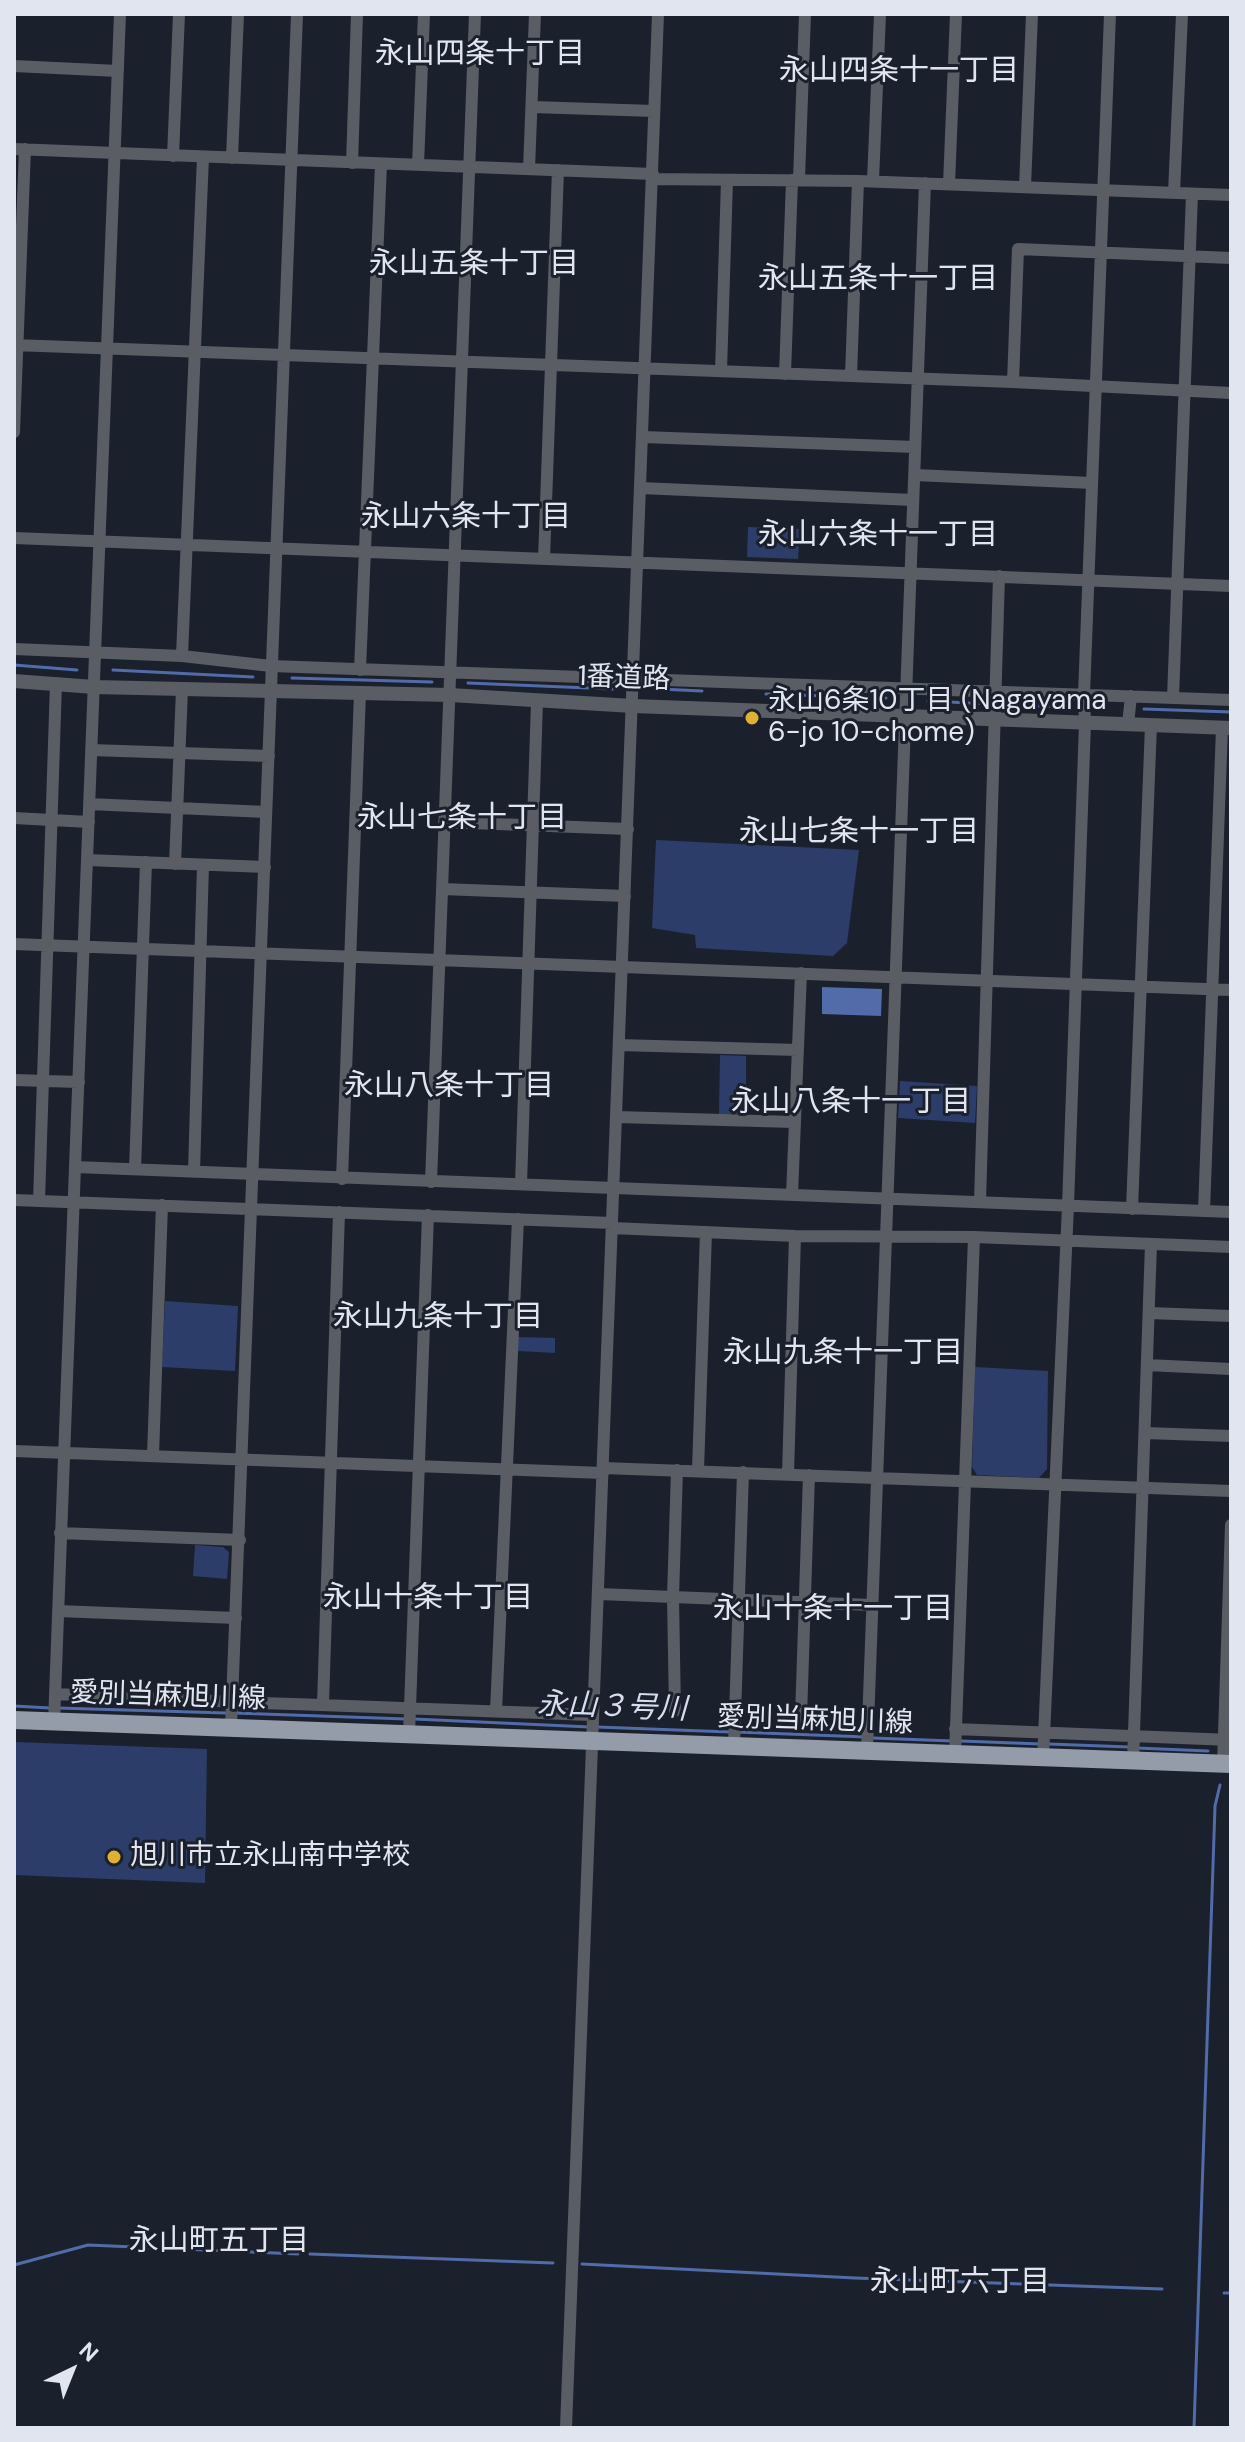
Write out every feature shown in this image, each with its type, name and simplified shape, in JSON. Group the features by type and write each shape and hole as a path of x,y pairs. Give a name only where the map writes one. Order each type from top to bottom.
{"main road":[{"name":"愛別当麻旭川線","path":"14,1720 55,1708 410,1720 592,1741 734,1736 1045,1745 1133,1749 1227,1764"}],"street":[{"path":"120,14 55,1708 231,1715 323,1704 410,1720 496,1711 593,1715"},
{"path":"173,156 179,14"},
{"path":"232,158 238,14"},
{"path":"231,1715 297,14"},
{"path":"352,163 357,14"},
{"path":"418,165 424,14"},
{"path":"431,1182 475,14"},
{"path":"529,169 535,14"},
{"path":"566,2428 658,14"},
{"path":"785,374 805,14"},
{"path":"873,181 880,14"},
{"path":"949,184 956,14"},
{"path":"1025,187 1032,14"},
{"path":"1045,1745 1064,1241 1068,1206 1110,14"},
{"path":"1174,193 1182,14"},
{"path":"14,66 118,71"},
{"path":"532,107 654,111"},
{"path":"14,432 19,149 558,170 727,181 873,181 1231,195"},
{"path":"182,656 203,157"},
{"path":"360,670 381,164"},
{"path":"544,559 558,170"},
{"path":"721,371 727,181"},
{"path":"851,376 858,181"},
{"path":"868,1742 925,183"},
{"path":"1173,698 1192,194"},
{"path":"1013,382 1018,249 1231,258"},
{"path":"16,345 1231,393"},
{"path":"643,437 915,447"},
{"path":"915,475 1092,483"},
{"path":"641,488 913,500"},
{"path":"14,538 1231,586"},
{"path":"980,1202 999,576"},
{"path":"14,649 182,656 271,666 360,670 906,689 994,704 1084,695 1231,700"},
{"name":"1番道路","path":"14,681 94,687 450,695 537,702 905,716 994,704 1085,723 1226,728"},
{"path":"39,1201 56,683"},
{"path":"175,864 182,689"},
{"path":"342,1179 360,693"},
{"path":"1128,724 1131,696"},
{"path":"521,1184 537,702"},
{"path":"1132,1209 1151,725"},
{"path":"1204,1211 1211,989 1226,728"},
{"path":"91,750 269,756"},
{"path":"89,804 266,812"},
{"path":"14,818 89,822"},
{"path":"444,822 628,829"},
{"path":"87,860 265,867"},
{"path":"135,1169 146,862"},
{"path":"194,1172 203,865"},
{"path":"442,889 625,896"},
{"path":"14,944 1231,990"},
{"path":"792,1195 801,973"},
{"path":"619,1045 798,1050"},
{"path":"14,1080 79,1082"},
{"path":"617,1117 794,1122"},
{"path":"75,1167 1231,1212"},
{"path":"14,1200 518,1219 795,1236 974,1237 1231,1247"},
{"path":"153,1455 162,1205"},
{"path":"323,1704 339,1212"},
{"path":"410,1720 428,1215"},
{"path":"496,1711 518,1219"},
{"path":"698,1470 706,1232"},
{"path":"788,1474 795,1236"},
{"path":"974,1237 955,1742 1133,1749 1227,1740"},
{"path":"1133,1749 1151,1244"},
{"path":"1149,1313 1231,1316"},
{"path":"1147,1365 1231,1369"},
{"path":"1145,1433 1231,1436"},
{"path":"14,1451 507,1470 698,1470 1231,1491"},
{"path":"675,1711 673,1597 677,1470"},
{"path":"734,1736 743,1472"},
{"path":"801,1717 809,1475"},
{"path":"1227,1764 1231,1525"},
{"path":"60,1533 240,1540"},
{"path":"599,1594 871,1605"},
{"path":"58,1611 236,1618"}],"shaded area":[{"path":"748,527 800,529 798,559 747,557"},
{"path":"656,840 859,850 847,943 833,956 696,948 695,935 652,928"},
{"path":"822,987 882,989 881,1016 822,1014"},
{"path":"720,1055 746,1056 746,1114 719,1114"},
{"path":"900,1081 977,1086 975,1123 898,1118"},
{"path":"165,1301 238,1306 235,1371 162,1367"},
{"path":"518,1337 555,1338 555,1353 518,1351"},
{"path":"975,1367 1048,1371 1047,1469 1039,1478 977,1475 972,1467"},
{"path":"195,1545 223,1547 229,1552 227,1579 193,1576"},
{"path":"14,1742 207,1749 205,1883 14,1875"}],"waterway":[{"path":"14,665 77,670"},
{"path":"113,670 253,677"},
{"path":"292,678 432,682"},
{"path":"468,683 613,689"},
{"path":"659,689 702,691"},
{"path":"766,694 886,698"},
{"path":"928,701 990,704"},
{"path":"998,704 1066,707"},
{"path":"1144,709 1231,712"},
{"name":"永山３号川","path":"14,1706 50,1708"},
{"name":"永山３号川","path":"58,1708 226,1713"},
{"name":"永山３号川","path":"234,1713 406,1719"},
{"name":"永山３号川","path":"414,1719 590,1727"},
{"name":"永山３号川","path":"597,1727 730,1732"},
{"name":"永山３号川","path":"737,1732 866,1737"},
{"name":"永山３号川","path":"873,1738 953,1741"},
{"name":"永山３号川","path":"961,1741 1041,1744"},
{"name":"永山３号川","path":"1049,1744 1129,1747"},
{"name":"永山３号川","path":"1137,1748 1208,1751"},
{"path":"1194,2428 1215,1806 1220,1785"},
{"path":"14,2265 88,2245 298,2254"},
{"path":"310,2254 553,2263"},
{"path":"582,2264 1162,2289"},
{"path":"1224,2293 1231,2293"}],"place":[{"name":"永山6条10丁目 (Nagayama 6-jo 10-chome)","path":"752,718"},
{"name":"旭川市立永山南中学校","path":"114,1857"}],"district":[{"name":"永山四条十丁目","path":"480,55"},
{"name":"永山四条十一丁目","path":"899,72"},
{"name":"永山五条十丁目","path":"474,265"},
{"name":"永山五条十一丁目","path":"878,280"},
{"name":"永山六条十丁目","path":"466,518"},
{"name":"永山六条十一丁目","path":"878,536"},
{"name":"永山七条十丁目","path":"462,819"},
{"name":"永山七条十一丁目","path":"859,833"},
{"name":"永山八条十丁目","path":"449,1087"},
{"name":"永山八条十一丁目","path":"851,1103"},
{"name":"永山九条十丁目","path":"438,1318"},
{"name":"永山九条十一丁目","path":"843,1354"},
{"name":"永山十条十丁目","path":"428,1599"},
{"name":"永山十条十一丁目","path":"833,1610"},
{"name":"永山町五丁目","path":"219,2242"},
{"name":"永山町六丁目","path":"960,2283"}]}
